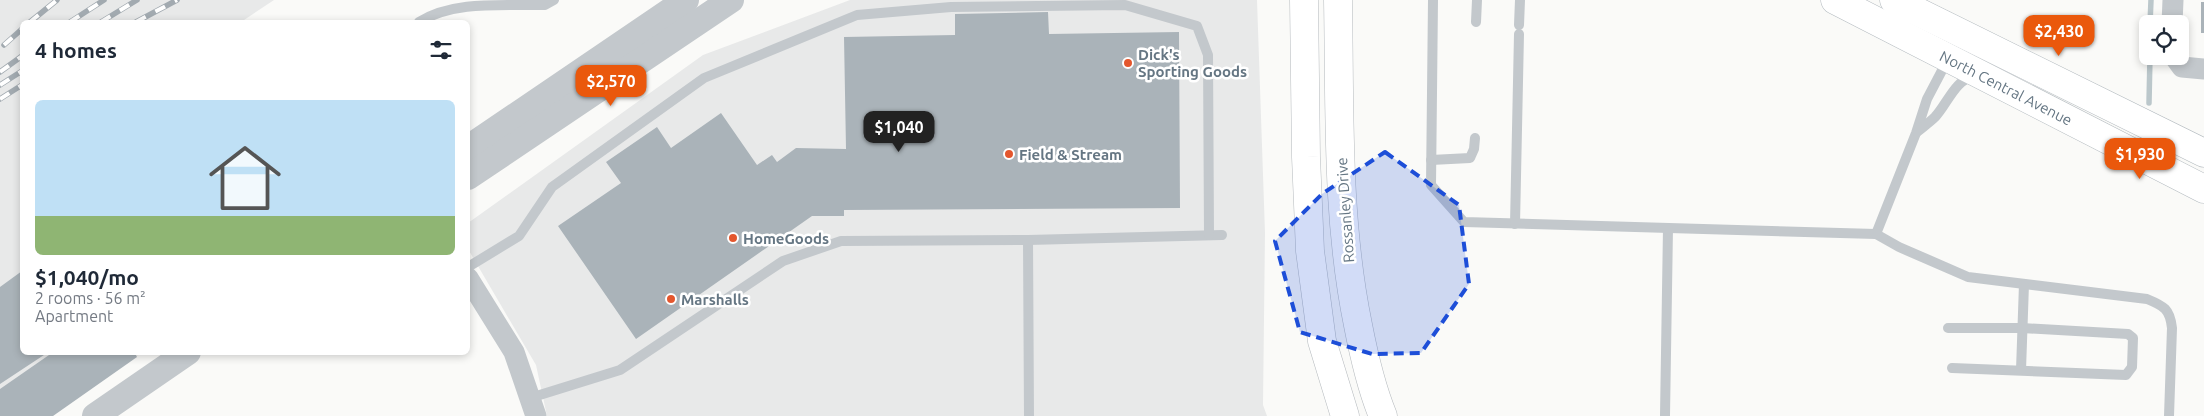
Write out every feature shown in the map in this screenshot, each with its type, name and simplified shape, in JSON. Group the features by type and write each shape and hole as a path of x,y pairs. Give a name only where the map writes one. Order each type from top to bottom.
{"main road":[{"path":"1304,0 1306,157 1310,251 1322,341 1346,416"},
{"name":"Rossanley Drive","path":"1338,0 1342,204 1346,254 1363,354 1383,416"},
{"name":"North Central Avenue","path":"1835,0 2204,189"},
{"name":"North Central Avenue","path":"1894,0 2204,153"},
{"path":"1948,59 1964,53 1975,56 2074,102 2102,103"}],"street":[{"path":"470,147 686,0"},
{"path":"470,176 731,0"},
{"path":"2172,15 2173,0"},
{"path":"2189,64 2204,69"},
{"path":"470,281 514,352 533,407"},
{"path":"95,416 184,355"}],"lane":[{"path":"422,20 432,14 458,6 545,5 554,0"},
{"path":"1433,0 1431,185 1464,222 1876,234 1899,247 1968,277 2147,299 2166,309 2171,316 2169,416"},
{"path":"1476,22 1477,0"},
{"path":"1515,224 1520,0"},
{"path":"470,265 518,236 552,187 704,78 857,15 951,7 1125,5 1198,26 1208,55 1209,235"},
{"path":"1876,234 1916,133 1927,99 1948,59"},
{"path":"1916,133 1934,117 1957,86 1965,79 1982,76"},
{"path":"1431,160 1470,158 1475,138"},
{"path":"1665,416 1668,228"},
{"path":"533,407 620,370 783,260 841,241 1028,240 1222,235"},
{"path":"1028,240 1029,416"},
{"path":"2021,370 2024,284"},
{"path":"1948,328 2022,328 2128,334 2132,338 2132,367 2126,375 1952,368"}],"highlighted area":[{"path":"1385,152 1459,205 1469,284 1421,353 1372,354 1300,332 1275,241 1322,194"}],"shaded area":[{"path":"0,0 274,0 244,20 20,20 20,355 138,355 48,416 0,416"},
{"path":"850,0 1257,0 1265,233 1263,405 1267,416 547,416 536,365 470,252 470,222 703,55"}],"building":[{"path":"2201,2 2204,2 2204,33 2201,33"},
{"path":"1048,12 1049,34 1179,32 1180,208 844,210 844,216 812,216 636,339 558,226 621,183 606,162 657,127 671,148 721,113 757,165 772,155 777,162 796,148 846,149 844,37 955,35 955,14"},
{"path":"20,272 20,355 44,355 0,384 0,287"},
{"path":"49,355 136,355 137,357 53,416 0,416 0,389"}],"waterway":[{"path":"2150,15 2151,0"},
{"path":"2149,103 2150,65"}],"railway":[{"path":"32,20 57,0"},
{"path":"73,20 104,0"},
{"path":"104,20 137,0"},
{"path":"140,20 177,0"},
{"path":"4,45 20,31"},
{"path":"0,72 20,57"},
{"path":"0,85 20,72"},
{"path":"0,99 20,86"}],"place":[{"name":"Dick's Sporting Goods","path":"1128,63"},
{"name":"Field & Stream","path":"1009,154"},
{"name":"HomeGoods","path":"733,238"},
{"name":"Marshalls","path":"671,299"}]}
